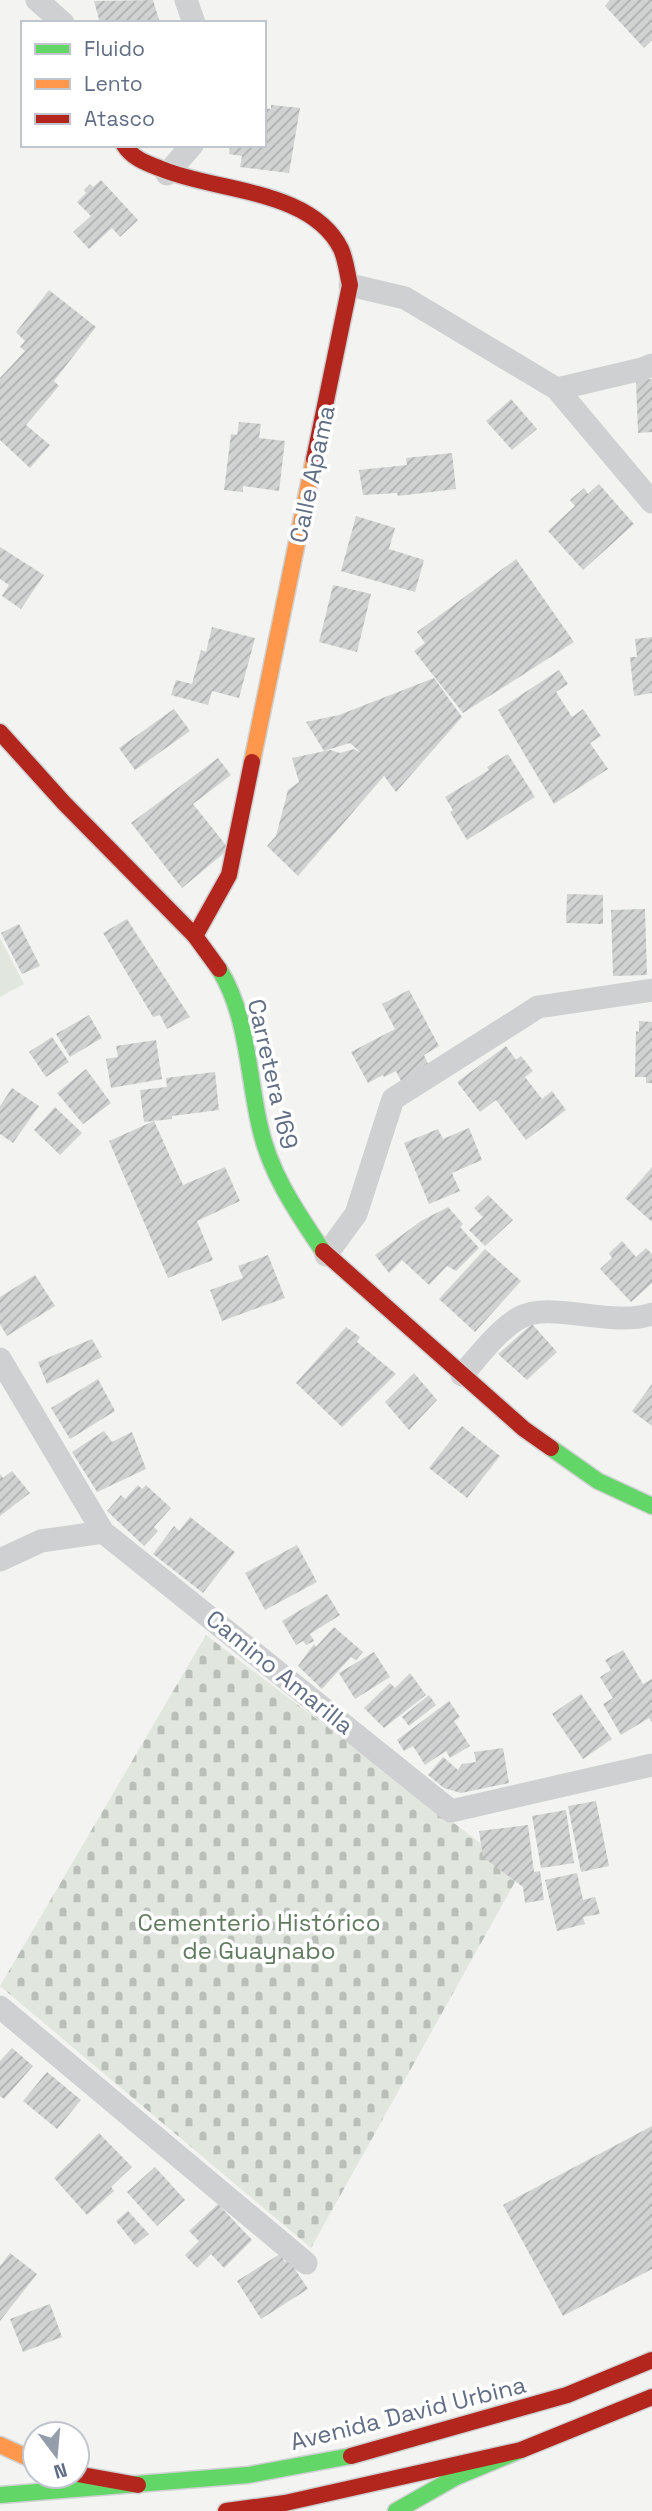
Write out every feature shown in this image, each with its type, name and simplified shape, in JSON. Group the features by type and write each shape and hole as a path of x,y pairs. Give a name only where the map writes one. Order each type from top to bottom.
{"main road":[{"name":"Calle Apama","path":"125,147 128,153 167,174 288,201 314,216 340,246 350,285 229,875 195,936"},
{"name":"Carretera 169","path":"0,732 64,803 195,936 221,972 233,1000 244,1040 259,1125 272,1168 298,1215 326,1255 524,1429 598,1480 652,1506"},
{"name":"Avenida David Urbina","path":"0,2495 248,2475 364,2454 567,2395 652,2360"},
{"path":"396,2511 456,2477 652,2397"},
{"path":"0,2445 21,2455"},
{"path":"226,2511 285,2503 521,2450"},
{"path":"91,2477 138,2485"}],"street":[{"path":"186,0 193,21"},
{"path":"167,174 190,147"},
{"path":"350,285 405,298 557,389 652,502"},
{"path":"557,389 652,365"},
{"path":"326,1255 356,1214 393,1099 538,1007 652,990"},
{"path":"462,1375 518,1318 532,1312 612,1319 652,1314"},
{"name":"Camino Amarilla","path":"0,1359 103,1532 451,1811 652,1765"},
{"path":"0,1560 41,1541 103,1532"},
{"path":"0,2007 306,2263"}],"green space":[{"path":"0,938 24,984 0,997"},
{"name":"Cementerio Histórico de Guaynabo","path":"206,1635 520,1873 311,2248 0,1986"}],"building":[{"path":"153,0 159,21 99,21 94,1"},
{"path":"610,0 652,0 652,40 644,48 605,6"},
{"path":"271,105 300,108 289,173 240,167 242,156 229,154 230,147 266,147 266,108 271,109"},
{"path":"101,180 138,220 120,237 112,228 89,249 73,232 91,216 77,202 90,184 93,187"},
{"path":"49,290 96,327 54,381 59,386 26,425 50,445 30,468 0,440 0,378 25,351 20,347 25,341 16,332"},
{"path":"652,379 652,432 638,433 636,380"},
{"path":"511,399 537,429 512,450 486,421"},
{"path":"239,422 261,424 259,438 285,441 279,491 243,486 243,492 224,490 231,434 237,435"},
{"path":"452,453 456,489 398,496 397,493 363,495 359,470 407,465 406,458"},
{"path":"599,484 634,524 583,570 548,531 575,506 570,500 584,488 588,494"},
{"path":"356,516 395,528 389,549 424,560 415,592 341,571"},
{"path":"0,547 44,575 21,609 2,596 9,585 0,579"},
{"path":"516,559 574,642 463,713 414,651 425,643 417,632"},
{"path":"333,585 371,594 357,652 319,642"},
{"path":"212,627 255,638 239,698 212,691 208,705 171,695 176,680 192,684 201,650 206,652"},
{"path":"652,637 652,693 634,696 630,657 637,657 635,639"},
{"path":"559,670 568,684 556,692 572,717 583,709 601,736 590,743 608,769 554,804 498,710"},
{"path":"434,678 462,717 396,792 384,776 298,876 267,846 276,836 288,790 299,782 292,758 330,750 340,753 354,749 361,753 350,743 324,751 306,722 339,715"},
{"path":"174,709 190,731 135,770 119,748"},
{"path":"508,754 535,797 467,840 450,812 453,810 445,797 489,770 487,767"},
{"path":"218,758 231,775 193,804 229,849 182,888 131,823"},
{"path":"567,894 603,895 603,924 566,923"},
{"path":"645,909 647,975 613,976 611,910"},
{"path":"127,919 190,1017 167,1029 160,1015 153,1017 103,933"},
{"path":"19,924 40,966 22,974 1,933"},
{"path":"409,990 439,1046 424,1055 430,1068 402,1083 396,1071 368,1083 351,1052 395,1029 382,1004"},
{"path":"89,1015 102,1038 70,1057 56,1034"},
{"path":"639,1021 652,1022 652,1083 646,1083 646,1077 635,1077 636,1031 639,1032"},
{"path":"52,1037 69,1062 46,1077 29,1052"},
{"path":"156,1040 162,1079 111,1088 106,1059 118,1057 116,1046"},
{"path":"506,1046 516,1060 521,1056 533,1071 525,1077 542,1099 552,1091 566,1110 526,1140 496,1100 480,1112 457,1082"},
{"path":"86,1069 111,1103 83,1124 57,1093"},
{"path":"215,1072 219,1110 144,1122 140,1090 167,1087 166,1078"},
{"path":"12,1088 39,1106 13,1143 0,1134 0,1106"},
{"path":"55,1107 82,1133 60,1155 34,1130"},
{"path":"154,1121 183,1185 225,1167 240,1201 197,1221 213,1260 168,1278 109,1141"},
{"path":"469,1128 482,1160 452,1173 460,1191 429,1204 404,1143 438,1129 443,1139"},
{"path":"652,1167 652,1222 625,1198"},
{"path":"488,1195 513,1220 485,1246 469,1230 483,1217 474,1208"},
{"path":"448,1207 463,1224 460,1227 479,1248 456,1271 447,1266 429,1285 402,1260 389,1273 375,1255 421,1221"},
{"path":"622,1241 636,1257 646,1248 652,1254 652,1283 631,1302 600,1269 612,1258 609,1253"},
{"path":"485,1249 521,1281 475,1332 439,1299"},
{"path":"268,1255 285,1298 222,1321 210,1290 243,1278 238,1266"},
{"path":"35,1275 55,1306 7,1336 0,1324 0,1297"},
{"path":"532,1324 557,1352 527,1380 498,1354"},
{"path":"346,1327 360,1337 357,1342 396,1374 342,1427 296,1383"},
{"path":"92,1339 102,1357 47,1384 38,1362"},
{"path":"414,1373 437,1400 409,1430 385,1402"},
{"path":"98,1379 115,1411 70,1439 51,1408"},
{"path":"652,1384 652,1426 632,1411"},
{"path":"462,1426 500,1456 467,1498 429,1468"},
{"path":"104,1431 112,1442 132,1432 146,1469 97,1492 72,1452"},
{"path":"12,1471 30,1493 0,1516 0,1474 3,1478"},
{"path":"138,1485 142,1489 146,1485 171,1508 154,1527 158,1531 144,1546 107,1511 121,1495 125,1499"},
{"path":"190,1517 235,1552 203,1593 153,1554 174,1526 179,1531"},
{"path":"297,1545 317,1582 265,1610 245,1573"},
{"path":"327,1594 340,1615 310,1634 314,1641 306,1645 303,1641 296,1645 282,1621"},
{"path":"334,1627 363,1652 356,1660 351,1657 322,1689 298,1666 314,1644 316,1647"},
{"path":"623,1650 643,1684 652,1679 652,1722 649,1718 621,1735 603,1704 613,1698 600,1677 611,1670 605,1660"},
{"path":"374,1652 390,1677 355,1699 339,1673"},
{"path":"410,1673 426,1695 384,1728 364,1708 390,1683 395,1688"},
{"path":"581,1694 612,1739 583,1759 552,1714"},
{"path":"429,1695 436,1705 409,1726 402,1717"},
{"path":"449,1701 460,1717 454,1721 470,1746 450,1758 446,1751 425,1765 413,1746 404,1751 397,1740"},
{"path":"503,1748 509,1783 461,1793 444,1788 428,1775 443,1757 458,1770 462,1764 476,1762 474,1752"},
{"path":"596,1801 609,1866 581,1872 568,1806"},
{"path":"566,1810 574,1863 541,1868 532,1816"},
{"path":"528,1825 534,1872 540,1871 544,1900 525,1903 523,1887 483,1857 479,1831"},
{"path":"577,1873 583,1900 595,1897 600,1914 583,1917 585,1924 557,1931 545,1880"},
{"path":"12,2048 33,2066 4,2099 0,2096 0,2061"},
{"path":"47,2072 81,2100 57,2129 23,2101"},
{"path":"652,2126 652,2269 563,2316 503,2205"},
{"path":"99,2133 132,2167 111,2187 114,2191 87,2215 54,2178"},
{"path":"155,2167 185,2200 157,2226 127,2192"},
{"path":"218,2204 252,2240 224,2268 211,2254 197,2268 185,2255 199,2241 189,2231"},
{"path":"128,2211 149,2234 135,2245 116,2221"},
{"path":"10,2253 37,2274 0,2321 0,2266"},
{"path":"280,2254 285,2262 289,2260 308,2289 261,2319 237,2281"},
{"path":"50,2304 62,2337 23,2352 10,2319"}],"traffic: fast":[{"path":"219,969 236,1005 259,1123 269,1158 294,1206 323,1251"},
{"path":"551,1448 598,1481 652,1506"},
{"path":"396,2511 456,2477 521,2450"},
{"path":"0,2495 248,2475 351,2456"}],"traffic: slow":[{"path":"252,762 314,459"},
{"path":"0,2445 21,2455"}],"traffic: jam":[{"path":"125,147 144,162 181,176 285,203 308,214 327,229 341,249 350,285 314,459"},
{"path":"0,732 64,803 195,936 219,969"},
{"path":"195,936 229,875 252,762"},
{"path":"323,1251 524,1429 551,1448"},
{"path":"351,2456 567,2395 652,2360"},
{"path":"226,2511 285,2503 521,2450 652,2397"},
{"path":"91,2477 138,2485"}]}
